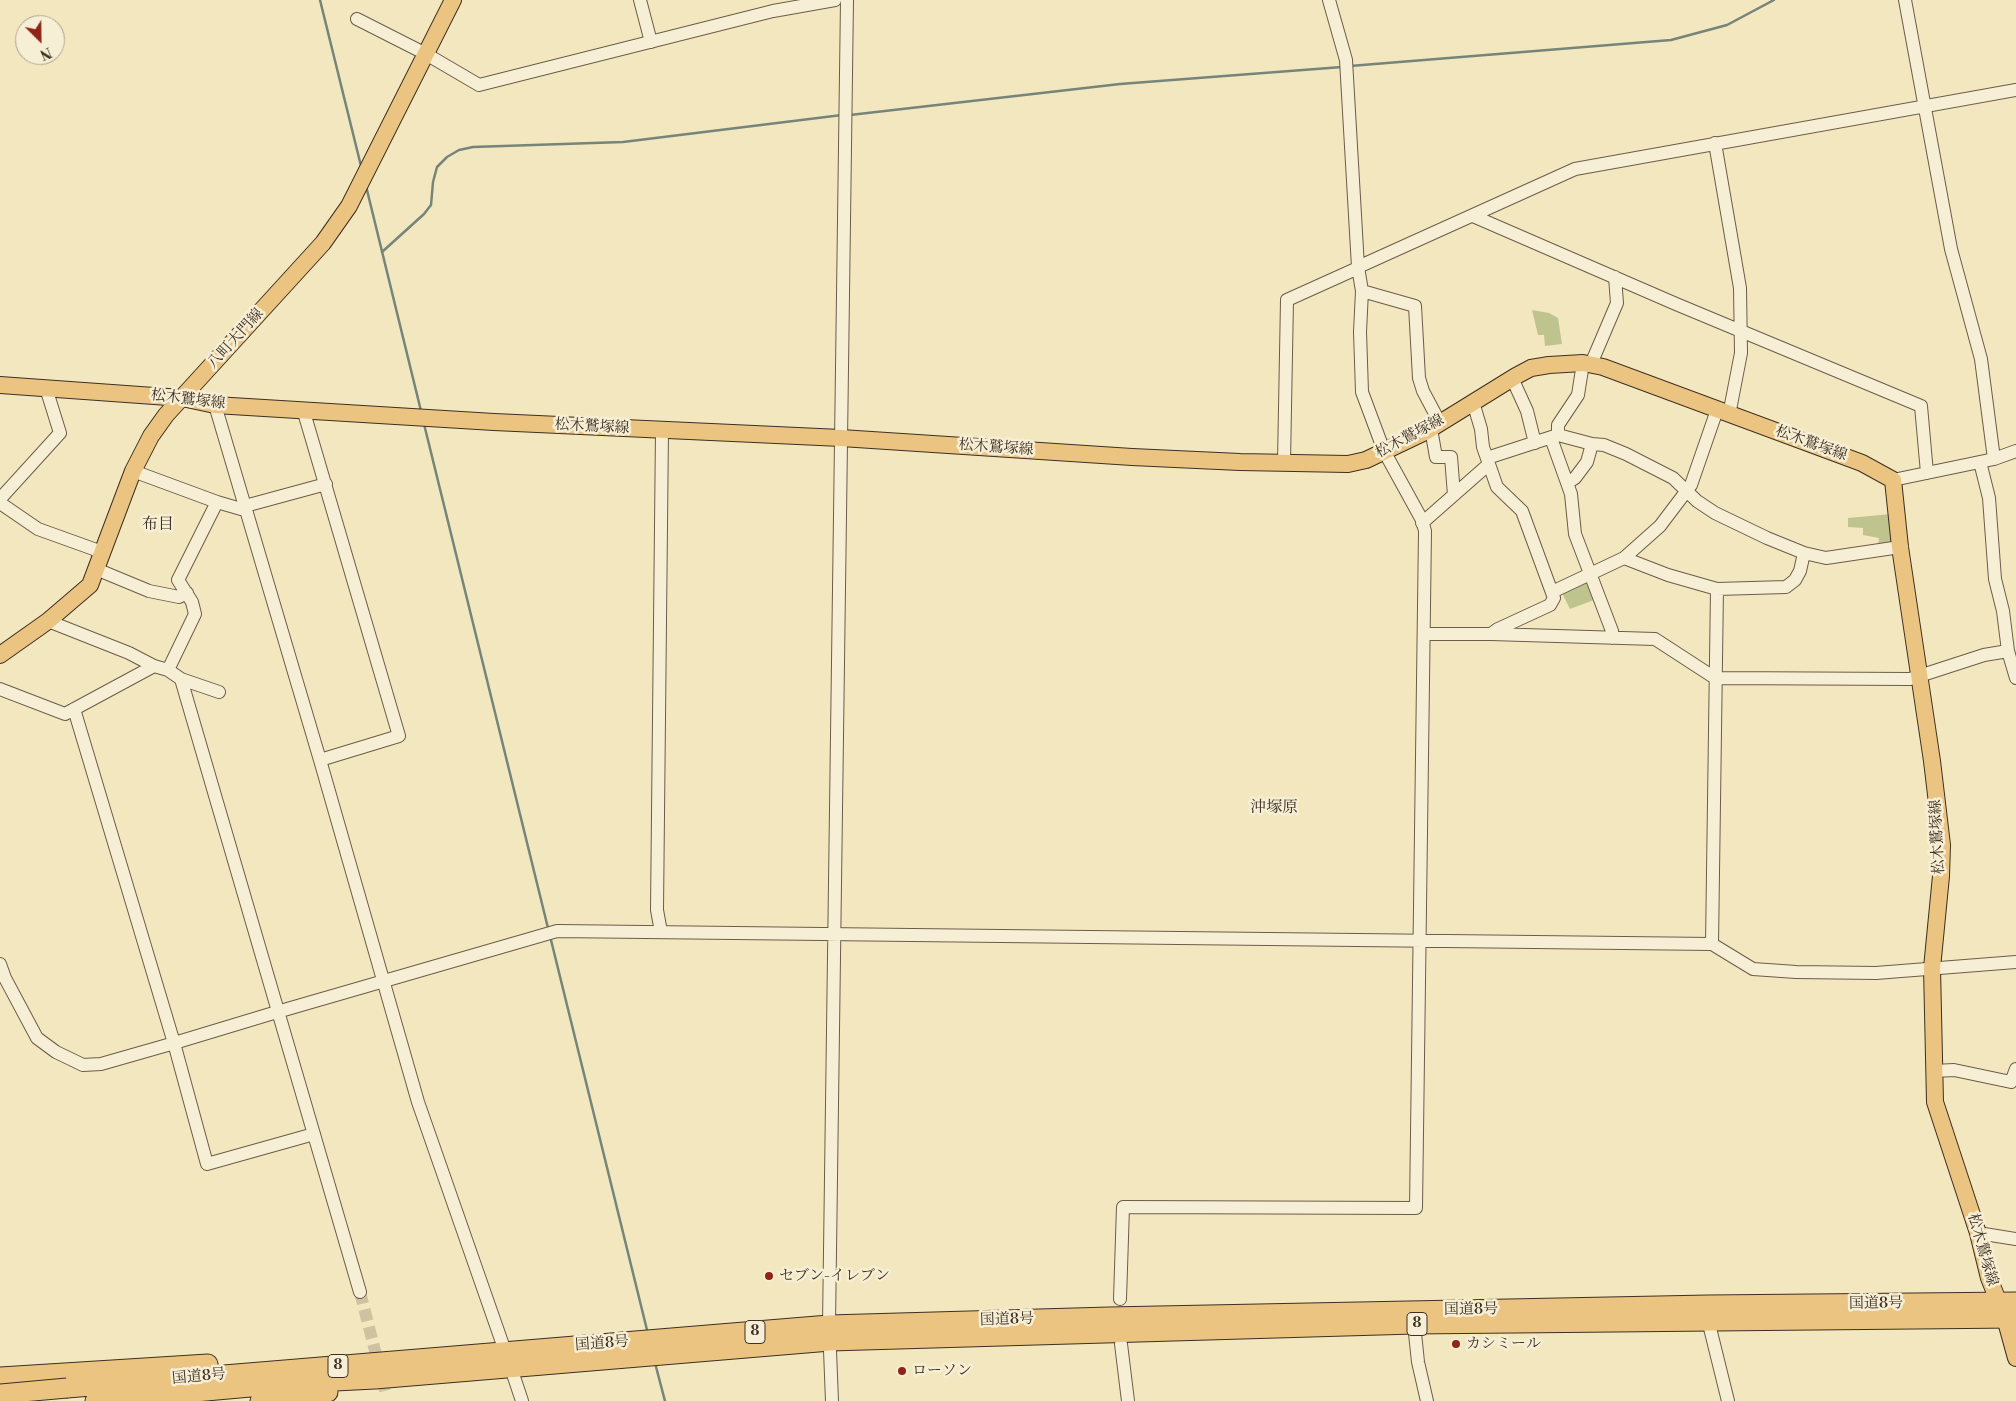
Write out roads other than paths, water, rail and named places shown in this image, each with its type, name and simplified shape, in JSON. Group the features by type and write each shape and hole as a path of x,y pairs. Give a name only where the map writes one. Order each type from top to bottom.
{"highway":[{"name":"国道8号","path":"0,1393 422,1359 508,1359 830,1333 1109,1316 1708,1305 2009,1310"},
{"name":"国道8号","path":"830,1333 1708,1320 2009,1310"},
{"name":"8","path":"0,1377 323,1357 422,1359"},
{"name":"国道8号","path":"95,1401 455,1371 508,1359"},
{"name":"8","path":"260,1401 347,1390 455,1371"}],"main road":[{"name":"八町大門線","path":"0,655 48,621 90,585 134,471 151,436 166,415 323,243 349,206 453,0"},
{"name":"松木鷲塚線","path":"0,385 182,398 214,405 841,438 1132,457 1348,464 1366,460 1436,426 1531,368 1548,365 1587,364 1862,463 1893,480 1900,547 1932,761 1942,846 1940,891 1932,968 1935,1102 1978,1233 1989,1278 2009,1310 2016,1358"}],"street":[{"path":"640,0 651,42"},
{"path":"357,19 426,54 478,85 773,11 835,0"},
{"path":"832,1401 830,1333 834,934 847,0"},
{"path":"1120,1299 1123,1207 1416,1208 1425,531 1384,451 1362,392 1360,332 1362,291 1358,268 1346,60 1329,0"},
{"path":"1906,0 1951,249 1981,359 1994,459"},
{"path":"1284,462 1287,300 1575,168 2016,90"},
{"path":"1552,592 1624,558 1660,526 1686,490 1692,485 1738,373 1741,353 1740,288 1716,143"},
{"path":"1473,216 1921,406 1927,473"},
{"path":"1612,638 1612,631 1576,534 1571,494 1554,437 1558,426 1578,395 1587,364 1617,303 1615,277"},
{"path":"1362,291 1415,306 1420,378 1436,426 1436,457 1451,457 1454,495"},
{"path":"1512,378 1527,412 1535,443"},
{"path":"0,499 60,433 46,388"},
{"path":"1473,402 1481,429 1483,447 1497,487 1522,512 1554,598 1550,605 1491,634"},
{"path":"214,405 320,760 418,1102 522,1401"},
{"path":"303,409 399,736 320,760"},
{"path":"661,932 656,910 662,430"},
{"path":"1422,522 1454,495 1488,461 1554,437 1604,445 1635,458 1673,478 1697,501 1715,513 1767,538 1804,552 1826,558 1900,547"},
{"path":"1567,483 1576,478 1587,462 1592,444"},
{"path":"1893,480 1994,459 2016,451"},
{"path":"1980,462 1989,498 1995,579 2003,611 2008,652 2016,678"},
{"path":"134,471 241,509 326,484"},
{"path":"168,670 195,614 192,602 178,580 217,502"},
{"path":"0,504 38,529 102,552"},
{"path":"1624,558 1668,575 1717,589 1786,587 1795,580 1800,571 1804,552"},
{"path":"96,569 148,592 179,597 187,593"},
{"path":"1712,944 1717,589"},
{"path":"48,621 129,653 154,666 168,670 181,679 219,692"},
{"path":"1424,634 1655,639 1715,678 1910,679 1984,655 2008,652"},
{"path":"0,689 65,714 154,666"},
{"path":"181,679 360,1292"},
{"path":"74,709 174,1043 207,1164 314,1134"},
{"path":"0,964 5,978 37,1038 72,1061 83,1065 101,1064 557,931 1712,944 1753,969 1796,972 1876,972 2016,962"},
{"path":"1934,1071 1954,1070 2011,1082 2016,1069"},
{"path":"1978,1233 2016,1239"},
{"path":"1708,1320 1728,1401"},
{"path":"1414,1324 1418,1362 1427,1401"},
{"path":"1121,1344 1128,1401"},
{"path":"0,1393 3,1401"}],"waterway":[{"path":"320,0 361,166"},
{"path":"1350,66 1671,40 1727,25 1774,0"},
{"path":"850,115 1120,84 1342,67"},
{"path":"382,252 424,214 431,205 433,182 437,167 447,157 459,150 473,147 623,142 842,115"},
{"path":"366,186 421,411"},
{"path":"424,424 548,928"},
{"path":"550,936 648,1334"},
{"path":"655,1363 665,1401"}],"tunnel":[{"path":"360,1292 386,1394"}],"place":[{"name":"セブン-イレブン","path":"769,1276"},
{"name":"カシミール","path":"1456,1344"},
{"name":"ローソン","path":"902,1371"}],"district":[{"name":"布目","path":"158,525"},
{"name":"沖塚原","path":"1274,808"}]}
